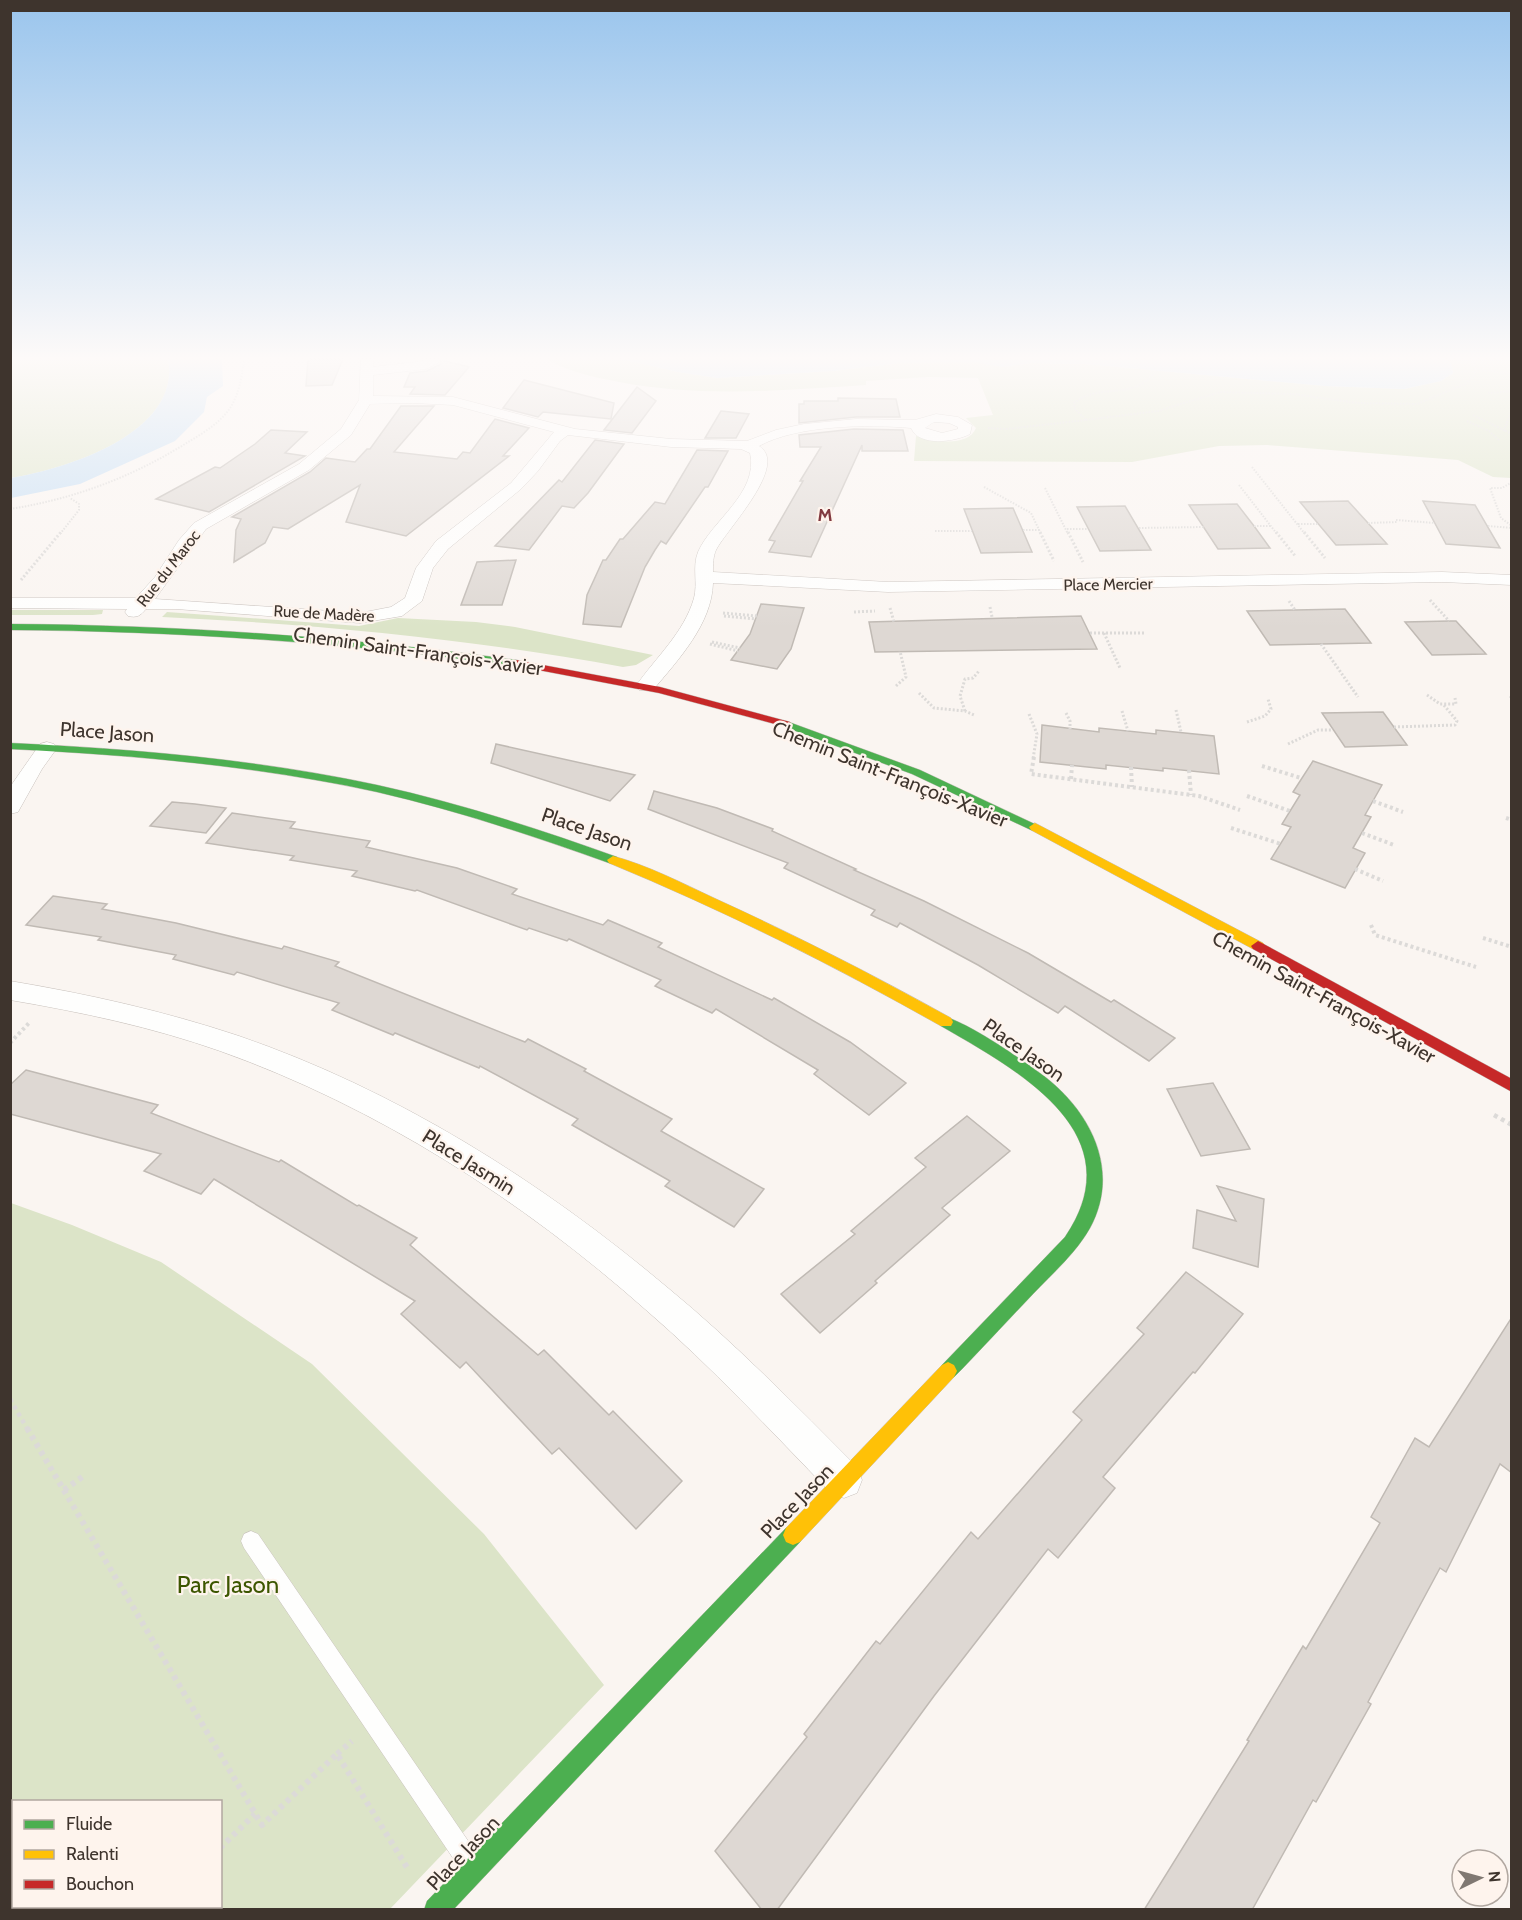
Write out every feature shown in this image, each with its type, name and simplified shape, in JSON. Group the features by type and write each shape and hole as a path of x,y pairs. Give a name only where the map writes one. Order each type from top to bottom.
{"street":[{"name":"Rue du Maroc","path":"120,628 162,580 195,531 209,520 288,477 327,449"},
{"name":"Rue de Madère","path":"10,603 142,603 360,618 396,612 413,602 425,568 442,545 516,486 547,449"},
{"path":"646,686 690,627 703,596 705,559 708,548 742,504 758,470 760,457 754,449"},
{"name":"Place Mercier","path":"705,577 888,587 1469,577 1512,580"},
{"name":"Chemin Saint-François-Xavier","path":"10,627 120,628 265,635 459,654 535,664 646,686 737,710 833,740 973,797 1166,896 1512,1086"},
{"name":"Place Jason","path":"10,746 167,756 315,776 435,803 559,839 687,888 812,947 956,1028 1051,1091 1084,1128 1092,1149 1097,1174 1094,1200 1086,1222 1072,1241 436,1910"},
{"path":"10,807 32,768 47,748"},
{"name":"Place Jasmin","path":"10,990 99,1007 224,1042 295,1070 363,1101 443,1144 533,1203 630,1276 703,1340 844,1480"}],"lane":[{"path":"251,1541 474,1870"}],"path":[{"path":"10,509 70,498 130,476 176,449"},
{"path":"1252,467 1342,579"},
{"path":"1512,482 1502,488 1490,488 1501,518 1512,527"},
{"path":"1239,484 1314,580"},
{"path":"984,487 1026,509 1034,517 1065,585"},
{"path":"1046,488 1093,584"},
{"path":"18,584 77,513 80,507 70,498"},
{"path":"1368,523 1397,521 1435,523"},
{"path":"1298,524 1318,524"},
{"path":"1254,526 1272,526"},
{"path":"1488,526 1512,527"},
{"path":"1139,528 1204,527"},
{"path":"1067,529 1088,529"},
{"path":"1023,530 1040,530"},
{"path":"935,531 972,531"},
{"path":"1427,597 1449,621"},
{"path":"717,614 756,617"},
{"path":"1090,633 1144,633"},
{"path":"1104,633 1120,668"},
{"path":"739,649 705,642 739,649"},
{"path":"1321,644 1358,697"},
{"path":"896,686 906,677 900,651"},
{"path":"965,711 960,696 965,679 973,678 979,671"},
{"path":"919,693 934,708 965,711 974,715"},
{"path":"1394,727 1455,725 1456,721 1443,704 1427,695"},
{"path":"1443,704 1456,704 1455,698"},
{"path":"1247,722 1265,717 1271,710 1268,699"},
{"path":"1176,710 1181,732"},
{"path":"1122,711 1128,731"},
{"path":"1066,713 1070,721 1070,729"},
{"path":"1029,714 1037,735 1031,774 1191,795 1240,810"},
{"path":"1288,744 1318,730 1333,730"},
{"path":"1071,779 1072,765"},
{"path":"1262,766 1301,778"},
{"path":"1131,767 1132,787"},
{"path":"1189,770 1191,795"},
{"path":"1247,796 1290,811"},
{"path":"1373,801 1403,812"},
{"path":"1506,818 1512,820"},
{"path":"1231,828 1281,844"},
{"path":"1362,833 1394,845"},
{"path":"1355,870 1383,881"},
{"path":"1371,925 1375,935 1476,967"},
{"path":"1483,938 1512,947"},
{"path":"10,1043 31,1020"},
{"path":"1491,1113 1512,1125"},
{"path":"10,1399 262,1826 337,1754 408,1869"},
{"path":"64,1490 85,1476"},
{"path":"222,1846 255,1814"}],"green space":[{"path":"11,449 104,449 61,466 11,478"},
{"path":"915,449 1205,449 1132,462 914,461"},
{"path":"1313,449 1511,449 1511,478 1493,477 1458,460"},
{"path":"10,610 103,610 102,614 93,615 11,615"},
{"path":"167,612 359,626 398,618 476,622 515,627 653,655 636,665 623,667 508,648 393,634 162,617"},
{"name":"Parc Jason","path":"11,1203 72,1225 161,1262 312,1364 484,1534 604,1685 390,1909 11,1910"}],"water":[{"path":"104,449 158,449 80,484 11,498 11,478 61,466"}],"building":[{"path":"248,449 290,449 285,453 305,456 209,512 156,499 215,467 220,468"},
{"path":"367,449 397,449 394,452 457,459 463,452 470,453 473,449 510,449 503,456 509,456 406,536 346,522 360,485 288,529 273,527 265,543 234,562 236,530 241,519 232,517 310,472 326,458 355,462"},
{"path":"588,449 621,449 588,493 574,508 562,506 529,550 495,546 559,480 562,482"},
{"path":"820,449 860,449 811,557 769,552 775,541 769,540 803,481 800,481"},
{"path":"862,449 907,449 908,451 862,451"},
{"path":"697,450 728,451 708,487 705,487 666,544 661,541 655,550 645,567 621,627 583,624 587,595 603,560 606,560 620,539 623,539 655,502 665,504"},
{"path":"1348,501 1387,544 1336,545 1300,502"},
{"path":"1423,501 1475,505 1500,548 1446,544"},
{"path":"1237,504 1270,548 1218,549 1189,505"},
{"path":"1125,506 1151,550 1100,551 1077,507"},
{"path":"1013,508 1032,552 981,553 964,509"},
{"path":"516,560 502,605 461,605 477,562"},
{"path":"761,604 804,608 791,649 777,669 731,660 750,634"},
{"path":"1345,609 1371,643 1270,645 1247,611"},
{"path":"1081,616 1097,649 875,652 869,622"},
{"path":"1456,621 1486,654 1432,655 1405,622"},
{"path":"1383,712 1407,745 1345,747 1322,713"},
{"path":"1042,725 1099,732 1099,728 1156,734 1156,730 1214,736 1219,774 1106,765 1106,769 1040,762"},
{"path":"496,744 635,775 610,801 491,763"},
{"path":"1313,761 1382,785 1365,815 1371,817 1353,848 1365,853 1345,888 1271,859 1291,827 1282,824 1300,795 1293,792"},
{"path":"654,791 717,808 773,829 772,831 924,901 1028,953 1111,1002 1114,1000 1175,1038 1149,1061 1065,1006 1058,1013 978,965 900,923 897,927 871,915 875,910 784,868 788,863 648,809"},
{"path":"172,802 226,808 206,833 150,826"},
{"path":"232,813 295,822 290,828 370,841 366,847 457,868 517,889 512,894 603,925 608,920 662,943 658,947 772,1000 774,998 850,1042 906,1083 869,1115 814,1074 818,1070 716,1009 712,1013 655,986 661,980 569,939 567,941 529,928 527,930 417,890 352,876 357,871 290,860 294,856 206,843"},
{"path":"53,896 107,904 102,909 176,923 282,949 284,946 339,962 335,966 525,1042 528,1039 586,1069 584,1071 672,1119 661,1131 764,1189 734,1227 665,1186 670,1181 572,1125 578,1119 480,1066 479,1068 332,1010 339,1003 237,972 234,975 173,959 176,955 98,940 101,937 26,925"},
{"path":"26,1070 158,1105 151,1113 279,1162 281,1160 357,1206 359,1205 417,1238 410,1245 538,1355 544,1350 609,1415 613,1411 682,1481 636,1529 559,1448 552,1454 466,1362 460,1368 401,1314 415,1301 214,1179 201,1194 144,1171 161,1154 10,1114 10,1085"},
{"path":"1213,1083 1250,1149 1201,1156 1167,1089"},
{"path":"967,1116 1010,1151 942,1208 950,1215 820,1333 781,1294 855,1234 851,1231 926,1167 915,1158"},
{"path":"1217,1186 1264,1199 1258,1267 1193,1248 1197,1210 1236,1221"},
{"path":"1186,1272 1243,1314 1195,1373 1193,1372 1103,1477 1115,1488 1058,1558 1048,1549 934,1696 777,1910 762,1910 715,1851 807,1737 804,1734 876,1641 880,1644 971,1532 978,1539 1082,1420 1073,1412 1144,1334 1137,1328"},
{"path":"1512,1317 1512,1473 1500,1464 1446,1572 1440,1568 1368,1702 1371,1704 1316,1802 1313,1800 1252,1910 1144,1910 1249,1741 1247,1740 1303,1646 1306,1649 1380,1523 1371,1517 1415,1438 1429,1447"}],"traffic: fast":[{"path":"10,627 137,629 263,636 390,647 516,663"},
{"path":"786,724 916,772 1035,827"},
{"path":"10,746 179,758 304,774 413,797 547,837 613,860"},
{"path":"946,1022 1031,1074 1071,1111 1090,1146 1095,1185 1091,1205 1083,1224 1071,1242 948,1371"},
{"path":"436,1910 793,1535"}],"traffic: slow":[{"path":"1035,827 1258,946"},
{"path":"613,860 782,935 946,1022"},
{"path":"793,1535 948,1371"}],"traffic: jam":[{"path":"516,663 660,690 786,724"},
{"path":"1258,946 1512,1086"}],"district":[{"name":"M","path":"825,515"}]}
